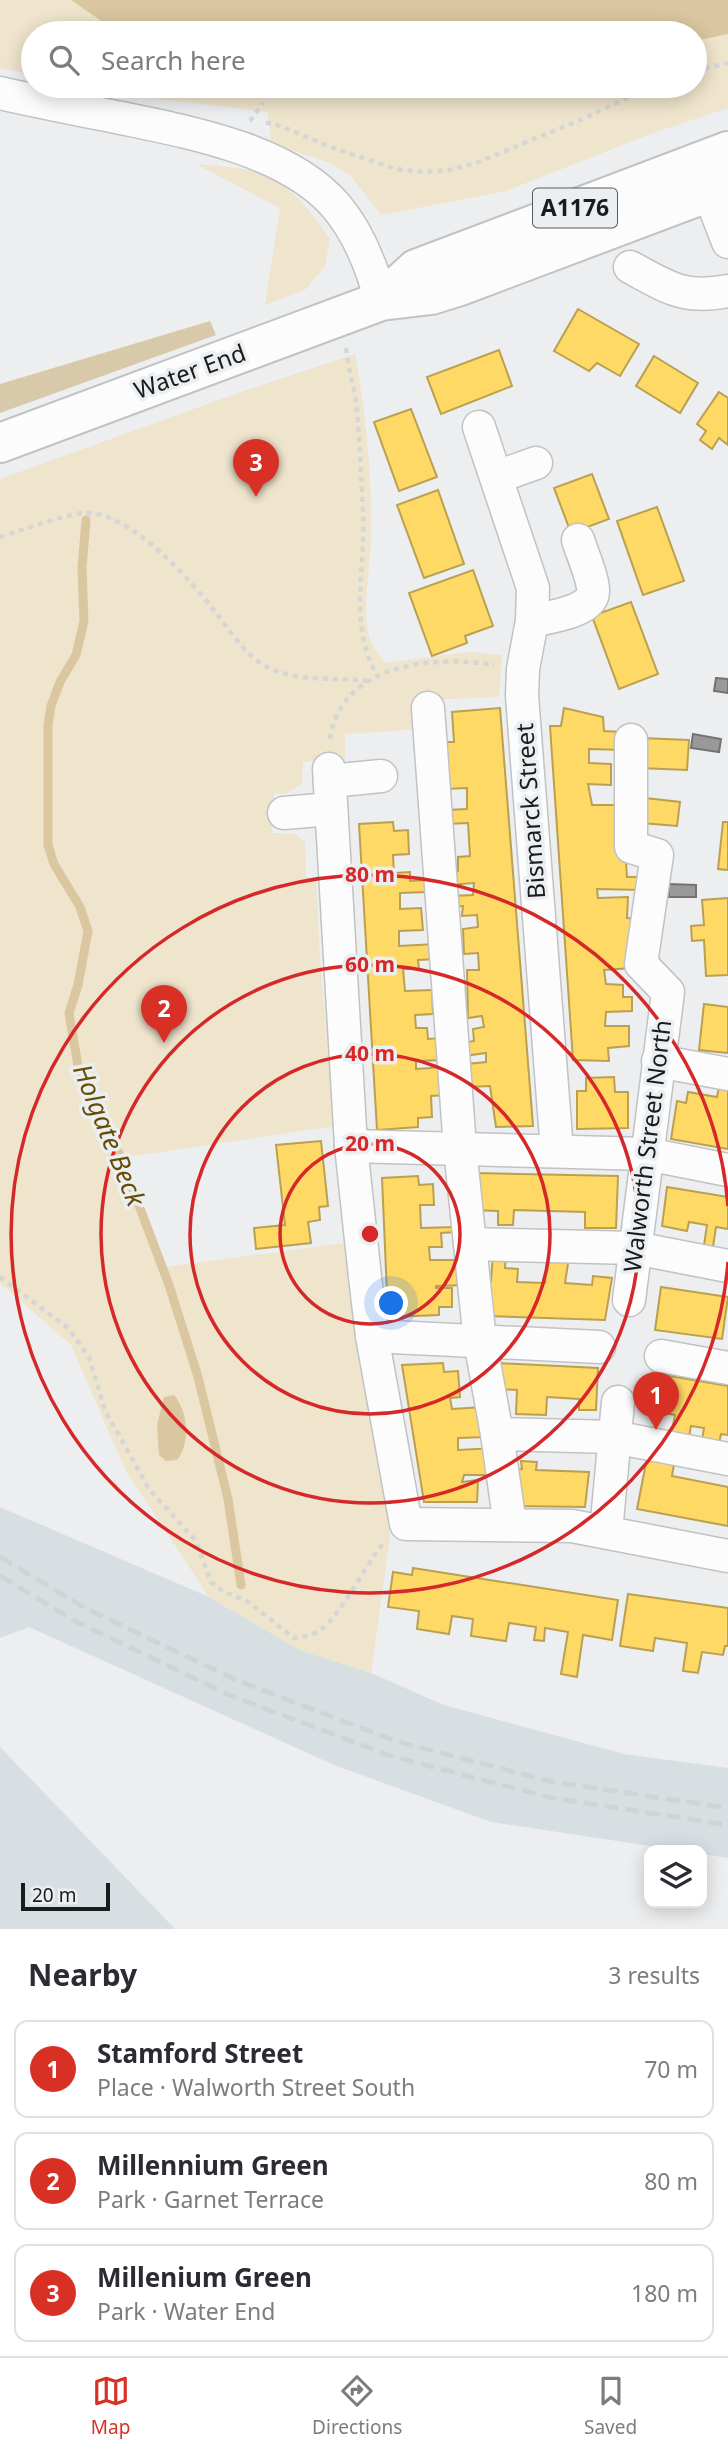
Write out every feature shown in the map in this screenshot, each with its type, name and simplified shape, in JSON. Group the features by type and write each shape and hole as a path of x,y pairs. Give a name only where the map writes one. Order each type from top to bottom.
{"main road":[{"name":"Water End","path":"0,443 381,302 431,295 460,286 716,172"}],"street":[{"path":"0,93 21,97"},
{"path":"24,98 200,135 273,161 313,185 334,204 347,221 368,259 381,302"},
{"path":"716,172 728,242"},
{"path":"630,267 674,291 688,294 728,291"},
{"name":"Bismarck Street","path":"479,427 533,588 532,621 523,669 522,696 557,1151"},
{"path":"497,477 536,463"},
{"path":"532,621 578,610 590,602 593,592 578,540"},
{"path":"428,708 460,1148 480,1341 510,1525"},
{"name":"Walworth Street North","path":"629,1300 668,992 641,964 656,855 631,847 631,740"},
{"path":"284,813 330,786 381,776"},
{"path":"330,786 351,1146 372,1336 406,1524 572,1526 728,1556"},
{"path":"658,1061 728,1074"},
{"path":"351,1146 647,1154 728,1170"},
{"path":"470,1244 635,1248 728,1266"},
{"path":"372,1336 600,1347"},
{"path":"661,1356 728,1368"},
{"path":"606,1532 618,1402"},
{"path":"497,1434 614,1437 728,1459"}],"path":[{"path":"707,68 728,63"},
{"path":"337,149 396,169 425,172 449,170 476,163 626,98"},
{"path":"250,122 263,103"},
{"path":"346,347 356,402 361,470 364,551 361,627 365,650 377,675"},
{"path":"0,537 85,513 100,514 153,546 177,566 250,655 267,667 290,675 367,681"},
{"path":"0,1277 68,1328 89,1357 105,1410 149,1489 196,1541 211,1582 224,1592 247,1601 294,1638 309,1636 322,1629 383,1543 406,1524"}],"shaded area":[{"path":"0,0 71,0 103,21 21,21 21,72 0,68"},
{"path":"71,0 728,0 728,34 707,38 707,21 102,21"},
{"path":"728,34 728,108 650,134 506,191 381,215 350,175 327,162 271,143 268,112 151,98 707,98 707,38"},
{"path":"196,164 259,173 278,182 307,208 330,239 325,266 306,289 265,305 280,208"},
{"path":"210,321 216,335 0,413 0,384"},
{"path":"355,354 369,464 371,542 366,614 371,642 386,663 470,652 502,655 499,697 422,700 421,729 345,734 345,758 303,762 302,783 288,793 274,794 272,833 296,834 305,843 306,877 316,877 320,961 335,1126 121,1158 166,1267 344,1243 390,1536 371,1673 300,1650 209,1597 126,1471 71,1345 0,1283 0,479"},
{"path":"174,1395 185,1418 186,1436 177,1460 166,1461 159,1455 157,1425 164,1397"},
{"path":"0,1507 209,1597 300,1650 371,1673 444,1705 624,1754 728,1768 728,1858 707,1855 707,1845 644,1845 491,1822 334,1765 29,1627 0,1638"},
{"path":"0,1747 175,1929 0,1929"}],"building: Homes":[{"path":"578,309 639,344 620,376 597,363 589,371 554,351"},
{"path":"499,350 512,386 441,414 427,377"},
{"path":"654,356 698,383 680,413 636,386"},
{"path":"719,392 728,398 728,445 719,438 712,449 700,440 706,431 697,424"},
{"path":"411,409 437,477 399,491 374,422"},
{"path":"592,474 609,519 571,533 554,488"},
{"path":"438,490 464,564 424,578 397,505"},
{"path":"657,507 684,581 643,595 617,521"},
{"path":"473,570 493,626 465,636 467,643 432,656 409,593"},
{"path":"631,602 658,674 619,689 592,616"},
{"path":"500,708 533,1126 496,1127 490,1086 468,1087 467,1064 486,1062 486,1053 464,1056 463,1043 474,1041 473,1029 484,1027 482,1016 468,1018 467,970 479,970 478,953 464,954 463,929 478,927 477,915 462,916 463,906 452,907 452,896 473,895 474,883 449,885 448,872 458,871 458,857 470,856 468,823 447,824 448,810 467,809 467,788 444,789 441,742 454,742 452,712"},
{"path":"564,708 603,717 604,731 623,732 624,750 589,749 589,763 611,764 611,785 588,784 592,805 615,805 615,846 625,846 627,877 643,877 642,890 597,889 598,898 628,897 627,918 639,919 632,968 604,970 606,984 623,985 623,997 632,997 632,1011 606,1012 605,1026 629,1026 629,1046 608,1048 609,1061 573,1060 550,726 561,726"},
{"path":"641,738 689,740 687,770 639,768"},
{"path":"645,798 680,802 677,826 642,823"},
{"path":"393,822 394,831 408,830 409,854 393,855 394,873 410,872 410,881 427,880 427,892 400,893 400,909 421,908 423,930 399,931 399,946 436,944 437,959 418,960 419,969 403,969 405,991 432,990 433,1014 415,1015 416,1028 427,1028 428,1039 442,1038 443,1060 416,1061 416,1069 445,1067 446,1095 431,1096 432,1117 418,1118 418,1127 377,1130 359,824"},
{"path":"723,822 728,822 728,870 718,869"},
{"path":"728,898 728,975 706,976 704,940 692,941 691,926 704,925 702,900"},
{"path":"704,1004 728,1007 728,1053 699,1050"},
{"path":"614,1077 615,1092 628,1092 628,1128 577,1129 577,1091 586,1091 586,1078"},
{"path":"720,1082 728,1084 728,1149 671,1139 677,1101 686,1103 688,1092 717,1097"},
{"path":"321,1141 328,1206 319,1207 320,1220 308,1222 311,1243 256,1249 254,1228 285,1225 276,1145"},
{"path":"474,1173 618,1176 616,1228 585,1228 585,1212 514,1210 513,1225 498,1225 498,1211 473,1210"},
{"path":"418,1176 419,1185 433,1184 434,1205 420,1205 421,1228 455,1227 456,1232 441,1233 442,1247 429,1247 430,1260 456,1260 456,1270 468,1270 468,1285 436,1286 452,1288 452,1307 439,1307 439,1315 388,1317 382,1178"},
{"path":"667,1187 728,1197 728,1229 716,1227 712,1253 703,1252 707,1225 689,1222 687,1231 662,1226"},
{"path":"493,1253 506,1253 505,1268 518,1269 517,1282 545,1283 547,1257 569,1257 565,1283 592,1285 593,1276 612,1278 605,1320 486,1316 485,1282 491,1281"},
{"path":"661,1287 728,1297 722,1339 655,1330"},
{"path":"443,1363 444,1372 458,1371 460,1397 450,1398 452,1409 483,1407 487,1437 458,1438 458,1450 495,1448 497,1475 464,1475 462,1482 478,1480 477,1502 424,1502 402,1365"},
{"path":"497,1363 598,1368 596,1410 579,1410 579,1399 547,1397 546,1415 516,1414 517,1390 496,1389"},
{"path":"652,1373 728,1386 728,1435 721,1434 718,1448 701,1445 704,1428 691,1426 688,1443 670,1439 675,1415 645,1409"},
{"path":"648,1453 675,1458 672,1476 728,1487 728,1526 637,1509"},
{"path":"521,1461 537,1462 536,1470 589,1472 585,1507 518,1506 514,1471 522,1469"},
{"path":"413,1568 618,1600 612,1640 583,1635 577,1677 561,1674 568,1632 545,1628 544,1641 534,1640 536,1627 509,1623 506,1641 471,1636 473,1619 452,1616 449,1634 417,1629 419,1611 388,1607 393,1572 412,1575"},
{"path":"628,1594 728,1608 728,1646 725,1646 723,1655 702,1652 698,1673 683,1671 687,1643 655,1638 653,1651 620,1646"}],"building: Industry":[{"path":"716,678 728,679 728,693 714,691"},
{"path":"693,734 721,739 719,752 691,748"},
{"path":"669,884 696,885 696,897 669,897"}],"waterway":[{"name":"Holgate Beck","path":"86,520 82,568 84,621 76,655 60,682 51,706 48,725 48,845 54,864 80,907 88,931 78,985 69,1013 78,1066 121,1158 169,1285 198,1377 228,1499 241,1585"}],"railway":[{"path":"0,1557 85,1608 236,1680 395,1741 553,1782 728,1808"},
{"path":"0,1576 75,1621 229,1695 391,1756 552,1798 728,1825"}],"place":[{"name":"Millenium Green","path":"256,497"},
{"name":"Millennium Green","path":"164,1043"},
{"name":"Stamford Street","path":"656,1430"}]}
